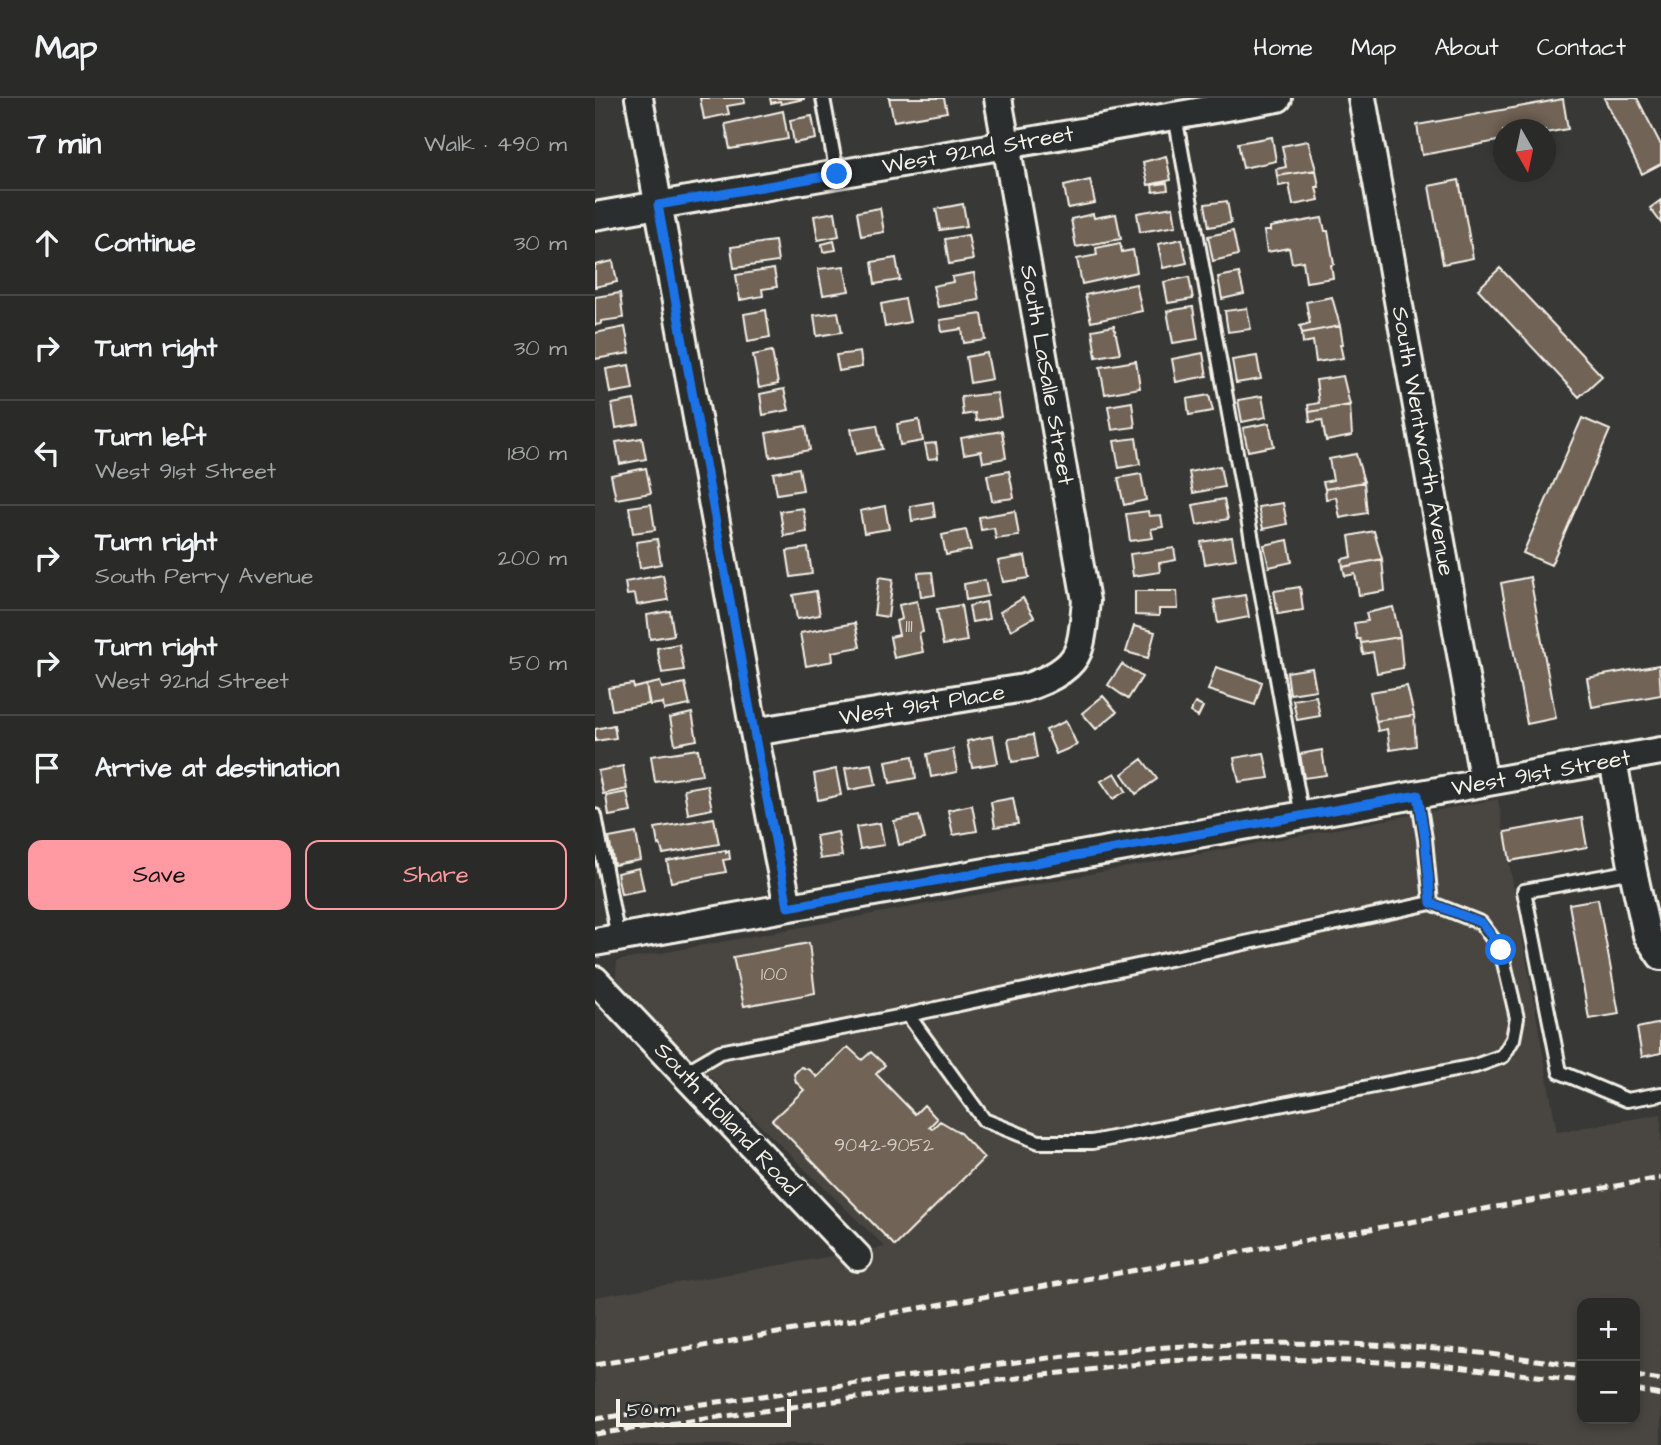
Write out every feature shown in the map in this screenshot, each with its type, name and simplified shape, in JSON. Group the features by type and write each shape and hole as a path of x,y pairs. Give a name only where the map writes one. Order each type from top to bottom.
{"street":[{"path":"639,98 788,907"},
{"name":"South LaSalle Street","path":"997,98 1086,601 1078,652"},
{"name":"West 92nd Street","path":"595,216 1006,145 1181,109 1278,98"},
{"name":"South Wentworth Avenue","path":"1362,98 1483,783"},
{"name":"West 91st Place","path":"754,732 1024,688 1047,681 1078,652"},
{"name":"West 91st Street","path":"606,940 1661,751"},
{"path":"1613,760 1633,872 1654,946"},
{"name":"South Holland Road","path":"595,980 859,1257"}],"lane":[{"path":"823,98 837,174"},
{"path":"1181,109 1302,816"},
{"path":"1418,795 1431,903"},
{"path":"595,816 606,940"},
{"path":"1633,872 1524,891 1560,1072 1627,1100 1661,1094"},
{"path":"684,1073 720,1052 908,1015 1431,903 1482,923 1501,950 1517,1018 1513,1039 1503,1056 1475,1066 1092,1142 1039,1142 984,1120 908,1015"}],"shaded area":[{"path":"1498,799 1557,1132 1661,1114 1661,1445 595,1445 595,1297 885,1247 615,984 617,961"}],"building":[{"path":"700,98 744,98 745,103 727,106 729,114 704,119"},
{"path":"770,98 804,99 781,104 780,101 771,103"},
{"path":"889,98 944,98 947,112 894,121"},
{"path":"1604,98 1637,98 1661,145 1661,164 1642,174"},
{"path":"1563,99 1568,129 1556,131 1556,119 1493,119 1493,142 1422,155 1417,125"},
{"path":"783,111 788,139 730,149 725,124"},
{"path":"812,116 816,139 794,143 790,120"},
{"path":"1272,137 1276,161 1243,168 1238,143"},
{"path":"1308,141 1316,170 1277,176 1276,169 1286,167 1282,146"},
{"path":"1166,156 1171,180 1148,185 1143,162"},
{"path":"1316,170 1319,200 1293,205 1289,184 1279,186 1277,176"},
{"path":"1090,180 1095,203 1068,208 1064,186"},
{"path":"1459,180 1473,258 1443,264 1429,186"},
{"path":"1167,183 1168,190 1153,192 1152,185"},
{"path":"1661,200 1661,223 1650,208"},
{"path":"1227,201 1231,223 1209,227 1205,204"},
{"path":"963,204 967,226 940,230 936,209"},
{"path":"1173,207 1176,226 1140,232 1137,213"},
{"path":"880,208 884,232 861,236 857,212"},
{"path":"835,212 839,236 818,240 814,216"},
{"path":"1093,214 1094,218 1116,214 1121,239 1076,247 1071,219"},
{"path":"1322,218 1325,231 1328,231 1334,264 1331,265 1333,278 1306,282 1303,261 1292,263 1289,248 1267,252 1264,231 1270,231 1270,227"},
{"path":"1233,231 1238,255 1213,261 1208,236"},
{"path":"968,235 973,260 949,264 945,239"},
{"path":"1182,239 1187,263 1163,268 1158,244"},
{"path":"775,241 778,262 734,268 731,247"},
{"path":"834,241 836,250 823,252 822,244"},
{"path":"1120,243 1122,252 1133,250 1137,272 1082,284 1077,259 1097,255 1096,248"},
{"path":"896,258 900,280 875,284 872,262"},
{"path":"613,261 617,282 595,287 595,265"},
{"path":"844,266 849,291 823,295 818,269"},
{"path":"1500,268 1602,376 1579,397 1478,289"},
{"path":"774,269 777,287 762,289 763,296 740,300 736,275"},
{"path":"974,273 979,300 938,307 933,286 953,282 952,277"},
{"path":"1239,273 1244,294 1222,299 1218,277"},
{"path":"1189,277 1193,299 1168,303 1164,282"},
{"path":"1136,284 1142,311 1091,322 1085,295"},
{"path":"620,293 623,318 601,321 601,324 595,325 595,297"},
{"path":"1332,297 1340,326 1302,333 1300,326 1310,323 1306,302"},
{"path":"905,299 910,322 885,327 881,304"},
{"path":"1193,307 1198,339 1173,343 1167,311"},
{"path":"1247,308 1251,329 1228,332 1225,311"},
{"path":"766,310 770,337 748,341 744,314"},
{"path":"838,312 842,332 817,336 814,315"},
{"path":"982,314 986,340 964,343 962,329 942,332 940,320"},
{"path":"1114,326 1120,353 1096,357 1092,330"},
{"path":"1340,326 1343,358 1316,362 1313,341 1303,343 1302,333"},
{"path":"625,327 630,353 595,359 595,333"},
{"path":"772,351 778,384 759,388 753,355"},
{"path":"860,352 862,367 839,371 836,355"},
{"path":"987,353 992,379 970,383 966,357"},
{"path":"1203,353 1207,376 1176,382 1172,359"},
{"path":"1257,356 1261,379 1236,383 1232,360"},
{"path":"1136,361 1140,388 1105,394 1100,367"},
{"path":"629,365 633,389 610,393 606,369"},
{"path":"1343,376 1350,405 1309,412 1308,405 1319,403 1316,380"},
{"path":"784,389 789,410 763,415 760,394"},
{"path":"997,393 1001,417 976,421 975,413 963,415 961,397"},
{"path":"1209,395 1213,411 1189,415 1187,399"},
{"path":"1262,396 1266,417 1242,422 1238,400"},
{"path":"634,400 639,424 616,428 612,404"},
{"path":"1132,402 1135,427 1112,430 1108,406"},
{"path":"1350,405 1352,436 1326,441 1322,420 1310,422 1309,412"},
{"path":"1582,418 1610,430 1551,565 1523,553"},
{"path":"919,420 923,441 900,445 897,424"},
{"path":"1269,423 1274,446 1248,451 1243,428"},
{"path":"877,425 882,449 856,454 851,429"},
{"path":"806,426 810,450 770,457 766,433"},
{"path":"1002,431 1006,458 983,462 981,451 964,454 961,438"},
{"path":"642,438 646,459 620,464 616,442"},
{"path":"1136,438 1140,464 1119,468 1114,441"},
{"path":"936,443 938,458 928,459 925,444"},
{"path":"1356,454 1364,482 1325,489 1323,482 1333,480 1329,459"},
{"path":"1220,466 1224,487 1193,493 1189,472"},
{"path":"646,468 651,493 616,499 611,475"},
{"path":"799,468 803,490 777,494 773,473"},
{"path":"1009,471 1014,498 992,501 987,475"},
{"path":"1141,474 1146,500 1124,505 1118,478"},
{"path":"1364,482 1367,513 1340,518 1336,497 1326,499 1325,489"},
{"path":"1224,499 1228,519 1197,525 1193,505"},
{"path":"933,502 935,517 912,521 910,506"},
{"path":"1283,503 1287,524 1263,529 1258,507"},
{"path":"651,504 655,530 633,533 629,507"},
{"path":"885,506 889,529 864,533 860,511"},
{"path":"803,508 807,532 784,536 780,511"},
{"path":"1015,511 1019,536 996,539 994,528 981,530 979,517"},
{"path":"1148,511 1149,516 1161,515 1163,527 1151,529 1153,538 1130,541 1126,514"},
{"path":"966,530 971,550 946,555 942,535"},
{"path":"1374,531 1382,559 1343,567 1342,559 1352,557 1349,536"},
{"path":"1232,537 1236,559 1205,564 1201,542"},
{"path":"657,539 661,564 640,568 636,542"},
{"path":"1288,540 1292,562 1269,567 1264,545"},
{"path":"808,548 812,574 791,577 787,551"},
{"path":"1174,548 1176,560 1159,563 1160,572 1133,576 1130,554"},
{"path":"1025,556 1029,578 1003,582 998,561"},
{"path":"1382,559 1385,591 1359,595 1355,574 1345,576 1343,567"},
{"path":"932,572 935,595 921,597 918,573"},
{"path":"663,575 668,600 637,605 635,594 627,595 625,582"},
{"path":"879,577 893,579 888,617 874,615"},
{"path":"1530,577 1556,718 1527,724 1501,583"},
{"path":"985,580 988,596 966,600 964,584"},
{"path":"1300,587 1303,610 1278,614 1274,591"},
{"path":"816,591 820,615 797,619 793,595"},
{"path":"1135,591 1177,591 1178,609 1159,609 1159,616 1135,615"},
{"path":"1245,595 1249,617 1218,623 1214,600"},
{"path":"1023,598 1034,617 1011,630 1000,612"},
{"path":"917,601 923,632 919,633 923,652 894,658 890,637 899,635 896,621 902,619 899,605"},
{"path":"986,602 989,619 972,622 969,606"},
{"path":"961,605 967,641 943,645 937,609"},
{"path":"1393,607 1400,637 1361,643 1360,639 1357,639 1354,623 1368,621 1366,613"},
{"path":"670,611 674,635 650,639 647,615"},
{"path":"855,623 860,647 832,652 833,661 806,666 800,633"},
{"path":"1134,626 1155,632 1148,658 1126,652"},
{"path":"1400,637 1403,668 1377,673 1373,652 1363,654 1361,643"},
{"path":"679,644 684,670 662,673 657,648"},
{"path":"1122,664 1142,677 1128,699 1108,685"},
{"path":"1659,665 1661,695 1592,707 1587,678"},
{"path":"1216,667 1262,682 1255,705 1208,690"},
{"path":"1312,668 1316,690 1290,694 1287,672"},
{"path":"660,682 662,688 685,683 690,705 664,710 663,703 650,705 646,685"},
{"path":"633,684 634,688 646,685 649,704 612,710 608,688"},
{"path":"1407,686 1414,715 1376,721 1370,692"},
{"path":"1103,696 1117,712 1096,729 1082,713"},
{"path":"1316,696 1320,716 1297,720 1293,700"},
{"path":"1195,703 1203,707 1198,717 1190,712"},
{"path":"692,713 697,740 675,744 670,718"},
{"path":"1414,715 1416,746 1390,750 1387,729 1378,731 1376,721"},
{"path":"1066,721 1077,745 1056,754 1046,730"},
{"path":"614,725 616,738 595,741 595,729"},
{"path":"1033,735 1037,758 1012,762 1008,739"},
{"path":"993,736 998,763 972,767 967,741"},
{"path":"698,749 702,775 655,782 651,756"},
{"path":"953,749 957,772 931,777 927,754"},
{"path":"1322,750 1326,775 1304,778 1300,754"},
{"path":"1264,753 1269,778 1239,782 1234,758"},
{"path":"913,756 916,778 890,783 886,761"},
{"path":"1142,759 1157,779 1136,794 1122,774"},
{"path":"872,764 876,785 849,790 845,768"},
{"path":"623,766 627,789 603,794 598,771"},
{"path":"836,769 841,795 818,800 814,774"},
{"path":"1115,773 1126,791 1113,799 1101,781"},
{"path":"707,785 712,809 688,814 684,789"},
{"path":"627,792 631,812 609,816 606,796"},
{"path":"1013,798 1018,824 995,827 991,802"},
{"path":"972,805 977,831 953,835 948,810"},
{"path":"919,816 925,839 899,845 894,821"},
{"path":"714,818 719,844 663,854 660,844 658,845 655,828"},
{"path":"1582,818 1587,847 1510,861 1505,832"},
{"path":"880,823 884,845 860,849 856,827"},
{"path":"838,832 842,856 820,859 816,836"},
{"path":"636,833 641,860 614,865 609,838"},
{"path":"726,850 726,853 729,851 730,859 723,860 726,872 671,882 667,861"},
{"path":"639,868 644,890 621,894 617,873"},
{"path":"1598,899 1619,1014 1589,1019 1569,904"},
{"path":"809,943 815,993 744,1006 733,957"},
{"path":"1661,1023 1661,1053 1642,1057 1637,1028"},
{"path":"848,1047 862,1060 871,1052 885,1065 876,1074 915,1114 924,1105 937,1119 929,1127 932,1129 940,1121 959,1132 984,1158 895,1246 772,1120 804,1090 796,1082 794,1074 801,1067 810,1070 817,1077"}],"railway":[{"path":"595,1365 1661,1178"},
{"path":"595,1419 1019,1362 1187,1346 1286,1343 1385,1346 1484,1353 1577,1366"},
{"path":"595,1434 930,1388 1166,1361 1239,1358 1421,1363 1577,1380"},
{"path":"1640,1377 1661,1380"},
{"path":"1640,1391 1661,1395"}],"route":[{"path":"837,174 658,205 788,907 1418,795 1431,903 1482,923 1501,950"}]}
